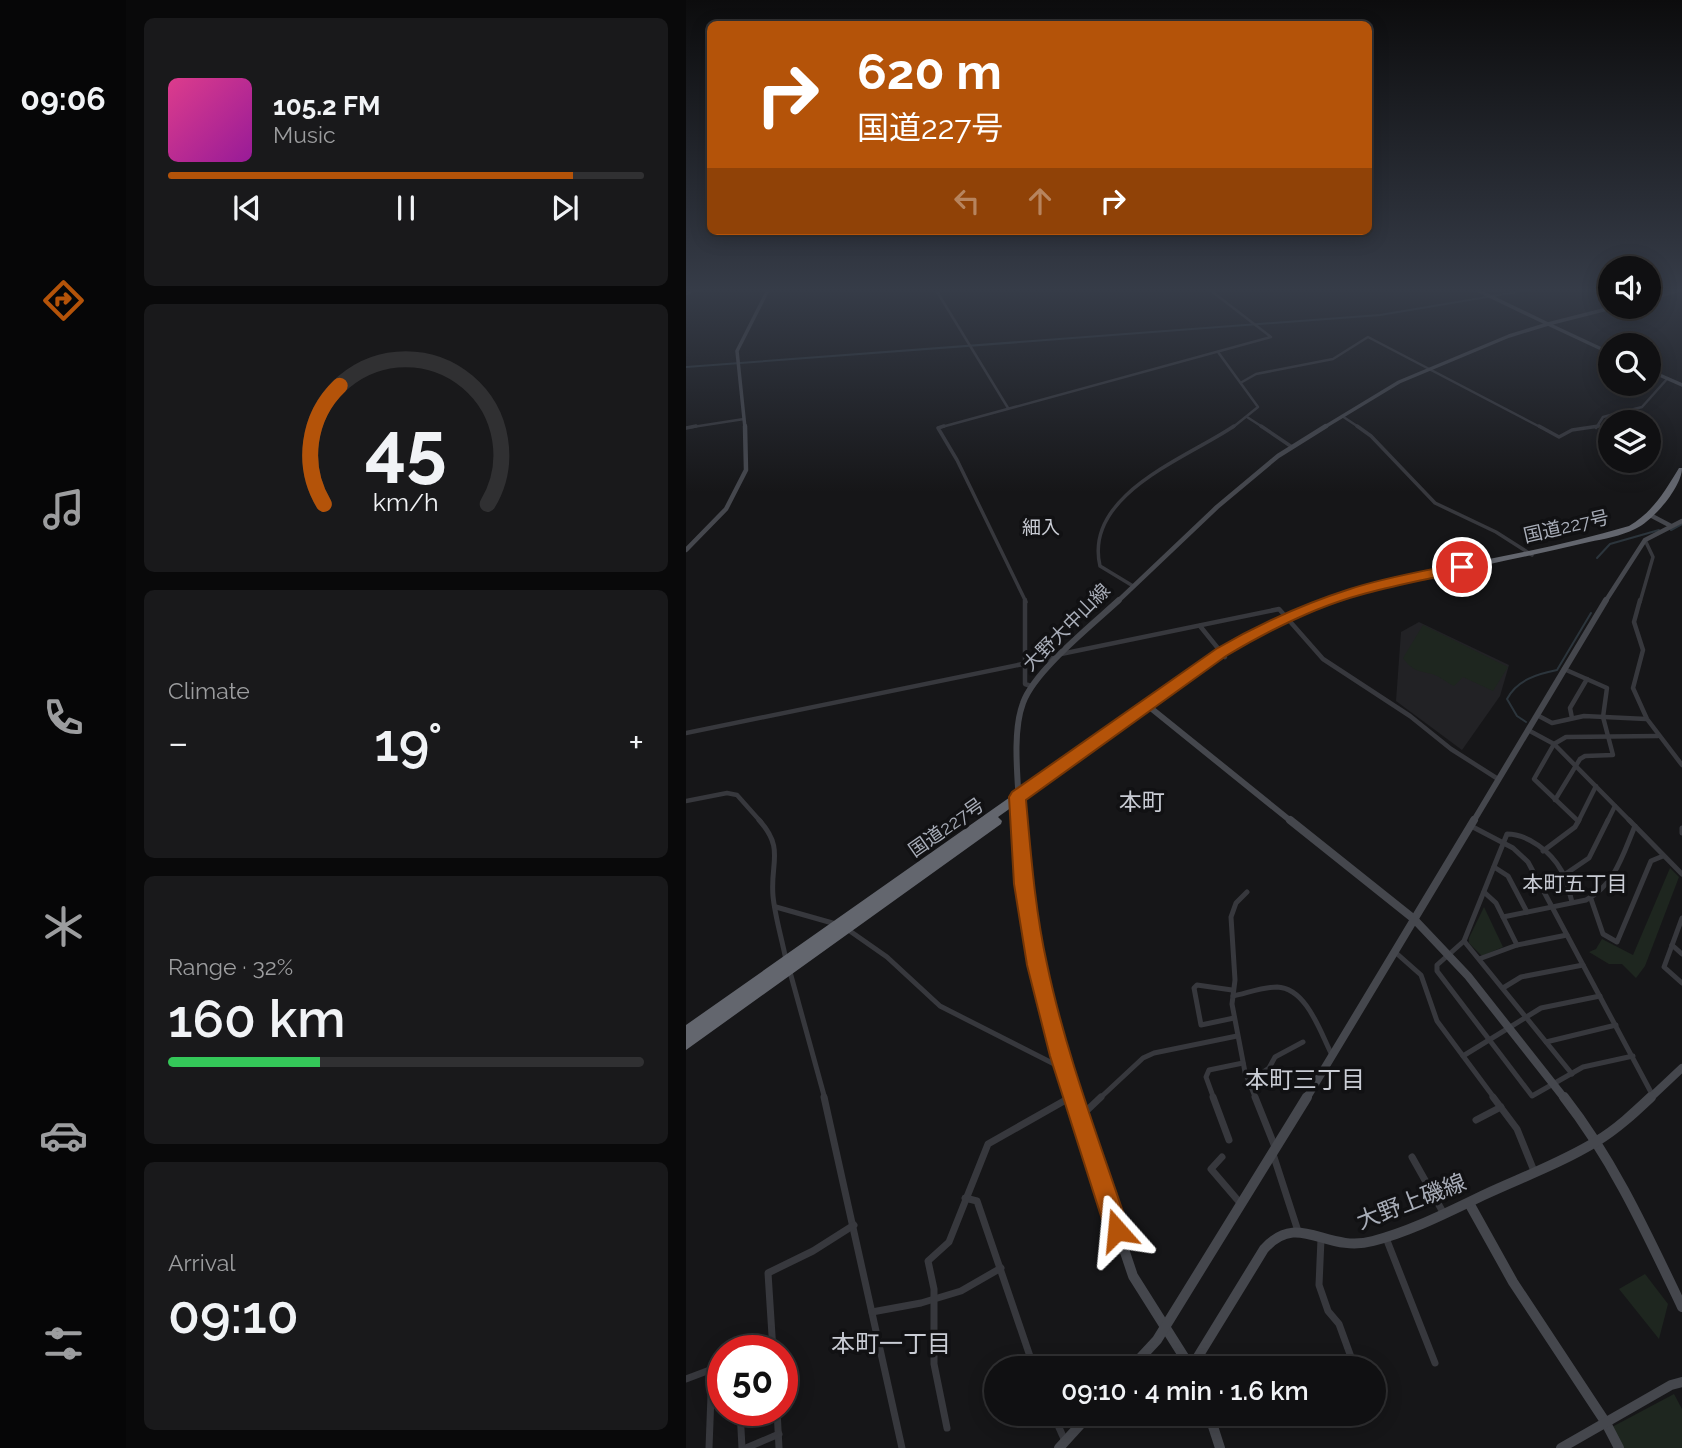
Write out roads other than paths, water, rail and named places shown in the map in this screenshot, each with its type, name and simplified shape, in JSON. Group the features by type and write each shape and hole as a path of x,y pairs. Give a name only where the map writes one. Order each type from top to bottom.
{"highway":[{"name":"国道227号","path":"1654,517 1682,470"},
{"name":"国道227号","path":"686,1044 788,967 1223,655 1288,619 1372,591 1627,534 1654,517 1682,479"},
{"name":"国道227号","path":"686,1033 788,967"}],"main road":[{"path":"686,550 726,509 746,470 748,458 739,358"},
{"name":"大野大中山線","path":"1165,1328 1133,1276 1080,1118 1045,1000 1024,884 1018,801 1018,716 1031,686 1060,655 1240,486 1292,447 1399,382 1457,358"},
{"path":"1661,376 1682,386"},
{"path":"1654,517 1671,526"},
{"path":"1141,1356 1165,1328 1242,1205 1637,549 1645,540 1682,521"},
{"path":"1149,707 1414,919 1448,954 1554,1083 1596,1142 1632,1202 1682,1307"},
{"name":"大野上磯線","path":"1298,1231 1321,1239 1355,1245 1386,1238 1444,1214 1596,1142 1627,1120 1682,1068"},
{"path":"1469,1203 1513,1282 1606,1423 1619,1448"},
{"path":"1198,1356 1264,1249 1281,1234 1298,1231"},
{"path":"1165,1328 1183,1356"},
{"path":"1561,1448 1671,1385 1682,1382"},
{"path":"1061,1446 1079,1426"},
{"path":"1213,1426 1220,1448"}],"street":[{"path":"977,358 1009,408"},
{"path":"1031,686 1025,684 1027,602 938,428 1197,358"},
{"path":"1133,586 1100,566 1100,540 1106,519 1130,491 1179,458 1217,440 1257,409 1258,404 1222,358"},
{"path":"1242,382 1256,374 1335,358"},
{"path":"1407,358 1559,437 1572,430 1598,428 1603,417 1642,407 1667,379"},
{"path":"1342,416 1371,436 1435,503 1496,532 1531,554"},
{"path":"1247,417 1292,447"},
{"path":"686,428 744,419"},
{"path":"1645,540 1653,557 1634,622 1643,650 1633,688 1647,719 1682,765"},
{"path":"686,733 1279,609 1323,659 1410,716 1451,749 1498,779"},
{"path":"1200,626 1223,655"},
{"path":"1555,800 1575,764 1585,756 1613,755 1603,717 1607,688 1564,669"},
{"path":"1572,719 1570,708 1587,679"},
{"path":"1537,715 1552,723 1603,717 1647,719"},
{"path":"1528,730 1554,744 1682,874"},
{"path":"1578,821 1534,779 1554,744 1566,737 1658,736"},
{"path":"1543,851 1575,827 1596,786"},
{"path":"686,801 726,793 737,795 775,840 774,895 788,967 823,1092 902,1448"},
{"path":"1564,875 1589,858 1615,806"},
{"path":"1470,826 1524,857 1653,1096"},
{"path":"1503,916 1591,898 1608,884 1634,826"},
{"path":"1572,902 1564,875 1535,842 1520,834 1507,834 1464,941 1437,965 1437,971 1532,1096 1583,1067 1633,1056"},
{"path":"1591,898 1603,934 1617,942 1650,862 1663,856"},
{"path":"1494,867 1508,876 1527,912"},
{"path":"1247,892 1236,903 1231,917 1234,1018 1243,1063 1298,1231"},
{"path":"1484,892 1496,903 1517,945"},
{"path":"776,907 844,927 887,957 940,1006 1065,1069"},
{"path":"1682,918 1664,967 1682,983"},
{"path":"1479,959 1517,945 1567,935"},
{"path":"1464,941 1572,1074"},
{"path":"1672,945 1682,954"},
{"path":"1394,951 1421,975 1437,1021 1517,1129 1534,1171"},
{"path":"1503,988 1521,977 1583,965"},
{"path":"1234,1018 1201,1025 1194,988 1197,985 1232,993 1281,987 1306,1007 1332,1056"},
{"path":"1463,1056 1541,1009 1600,996"},
{"path":"1546,1042 1616,1025"},
{"path":"1080,1118 1143,1058 1154,1053 1237,1037"},
{"path":"1249,1082 1269,1068 1275,1058 1303,1042"},
{"path":"1229,1140 1206,1077 1209,1070 1243,1063"},
{"path":"947,1428 934,1364 934,1289 928,1261 948,1242 982,1151 988,1144 1073,1096"},
{"path":"1476,1121 1501,1107"},
{"path":"1222,1157 1211,1169 1242,1205"},
{"path":"1412,1157 1444,1214"},
{"path":"965,1198 977,1202 1030,1356"},
{"path":"772,1335 768,1273 813,1251 854,1226"},
{"path":"1386,1238 1435,1363"},
{"path":"1321,1239 1319,1285 1328,1311 1339,1324 1351,1356"},
{"path":"872,1312 933,1300 961,1291 1001,1268"},
{"path":"686,1379 707,1371"},
{"path":"709,1448 710,1426"},
{"path":"742,1426 744,1448 779,1434"},
{"path":"778,1426 779,1448"},
{"path":"1056,1426 1061,1446"}],"waterway":[{"path":"686,367 812,358"},
{"path":"1671,530 1682,524"},
{"path":"1597,558 1610,544 1659,530"},
{"path":"1526,722 1517,716 1507,699 1511,692 1535,676 1557,670 1591,613"}],"district":[{"name":"細入","path":"1041,527"},
{"name":"本町","path":"1142,801"},
{"name":"本町五丁目","path":"1575,883"},
{"name":"本町三丁目","path":"1305,1079"},
{"name":"本町一丁目","path":"891,1343"}]}
